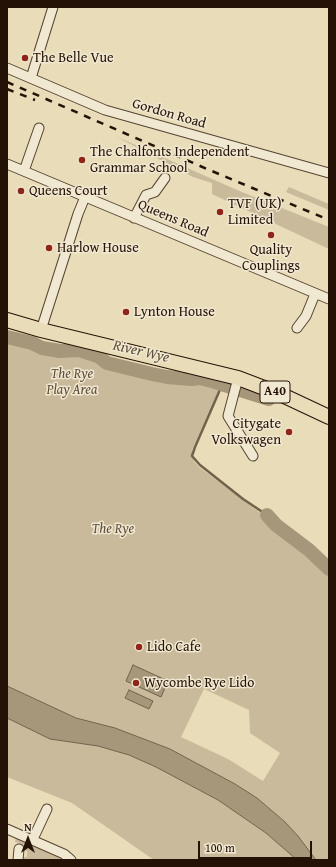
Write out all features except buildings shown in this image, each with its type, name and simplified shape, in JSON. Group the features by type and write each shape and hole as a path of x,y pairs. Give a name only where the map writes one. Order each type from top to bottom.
{"main road":[{"name":"A40","path":"7,320 238,378 280,394 329,417"}],"street":[{"path":"31,78 53,7"},
{"name":"Gordon Road","path":"7,68 105,110 329,173"},
{"path":"24,171 39,128"},
{"name":"Queens Road","path":"7,164 329,299"},
{"path":"134,218 146,195 155,192 165,178"},
{"path":"42,330 78,214 85,197"},
{"path":"298,328 306,316 316,294"},
{"path":"238,378 228,416 253,456"},
{"path":"33,839 47,809"},
{"path":"7,829 33,839 64,854 71,860"},
{"path":"18,860 19,849"}],"green space":[{"path":"115,136 237,190 329,227 329,249 212,194 212,183 193,177"},
{"path":"289,187 329,204 329,210 286,192"},
{"name":"The Rye","path":"7,339 72,352 138,372 173,379 188,379 219,389 192,450 194,461 199,467 267,518 266,521 273,525 281,534 288,537 329,572 329,860 316,860 298,836 285,822 257,798 235,784 170,749 115,728 76,718 7,686","holes":["204,689 249,710 250,733 280,753 263,781 228,759 181,737"]},
{"path":"7,718 50,739 98,746 129,755 156,767 218,800 266,833 297,860 154,860 72,803 7,777"},
{"path":"16,837 43,848 63,860 20,860 23,857 27,857 27,851 23,850 19,843 15,842"}],"shaded area":[{"path":"133,665 168,681 161,697 126,681"},
{"path":"7,686 76,718 115,728 170,749 235,784 257,798 285,822 298,836 316,860 297,860 266,833 218,800 156,767 129,755 98,746 50,739 7,718"},
{"path":"129,690 153,701 149,709 125,698"}],"waterway":[{"name":"River Wye","path":"7,337 32,343 42,348 60,351 79,350 98,356 107,363 152,374 167,377 192,379 200,378 269,399"},
{"path":"222,385 192,456 200,465 243,499 267,515"},
{"name":"River Wye","path":"267,515 276,525 309,550 329,569"}],"railway":[{"path":"7,82 329,220"},
{"path":"7,89 35,100"}],"place":[{"name":"The Belle Vue","path":"25,58"},
{"name":"The Chalfonts Independent Grammar School","path":"82,160"},
{"name":"Queens Court","path":"21,191"},
{"name":"TVF (UK) Limited","path":"220,212"},
{"name":"Quality Couplings","path":"271,235"},
{"name":"Harlow House","path":"49,248"},
{"name":"Lynton House","path":"126,312"},
{"name":"Citygate Volkswagen","path":"289,432"},
{"name":"Lido Cafe","path":"139,647"},
{"name":"Wycombe Rye Lido","path":"136,683"}],"park label":[{"name":"The Rye Play Area","path":"72,382"}]}
